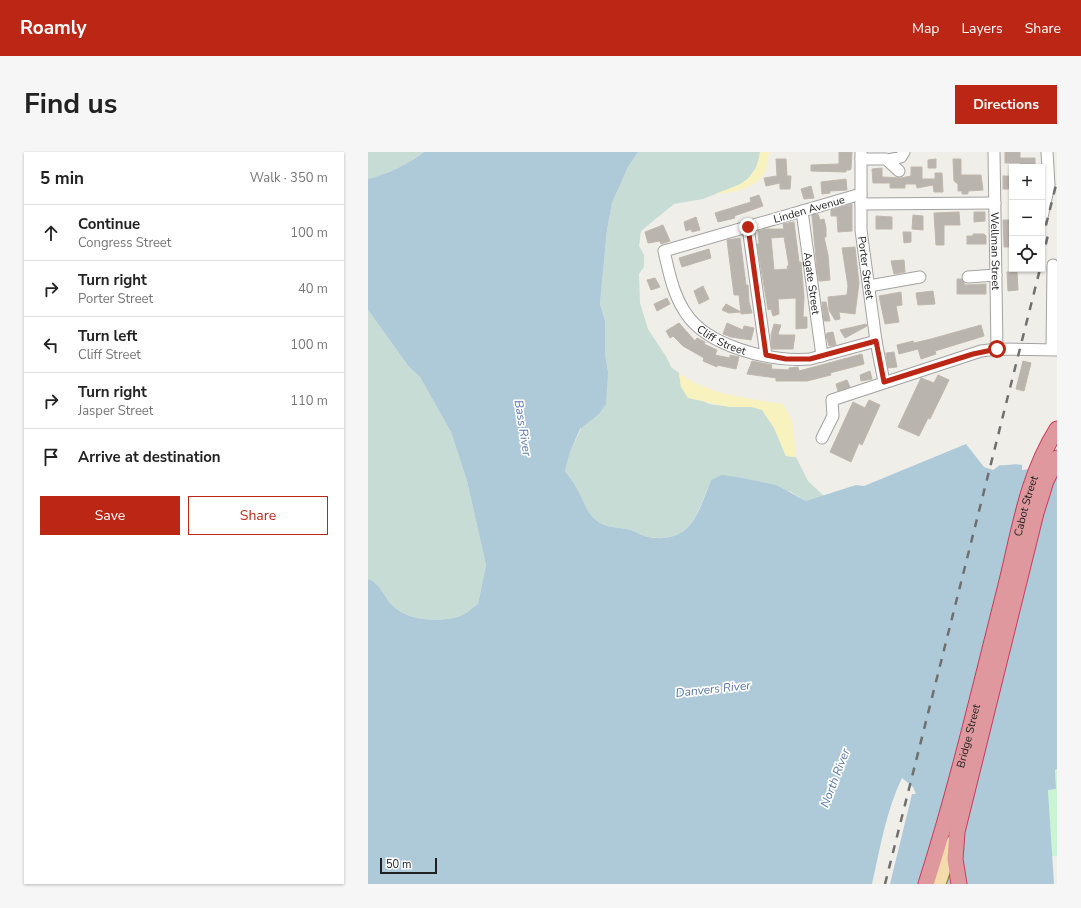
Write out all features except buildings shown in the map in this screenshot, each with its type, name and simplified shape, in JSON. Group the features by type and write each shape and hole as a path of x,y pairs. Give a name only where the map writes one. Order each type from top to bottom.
{"highway":[{"name":"Cabot Street","path":"1012,586 1028,491 1041,458 1057,429"},
{"name":"Cabot Street","path":"1012,586 1040,498 1057,458"},
{"name":"Bridge Street","path":"959,884 955,859 957,832 1012,586"},
{"name":"Bridge Street","path":"926,884 1012,586"}],"main road":[{"path":"939,884 957,832"}],"street":[{"path":"861,156 888,160 901,157 904,152"},
{"name":"Wellman Street","path":"994,152 997,349"},
{"path":"1045,203 1049,185 1047,152"},
{"name":"Porter Street","path":"861,156 860,230 876,341 884,382"},
{"path":"888,160 899,171"},
{"name":"Linden Avenue","path":"664,251 802,211 861,199 995,203"},
{"name":"Agate Street","path":"802,211 822,356"},
{"path":"748,227 766,355"},
{"name":"Cliff Street","path":"664,251 679,303 692,322 706,333 722,342 766,355 798,360 822,356 876,341"},
{"path":"822,438 833,416 832,400 973,354 997,349 1054,350 1053,266"},
{"path":"968,277 996,275"},
{"path":"869,286 920,277"}],"shaded area":[{"path":"368,152 424,152 412,161 398,168 368,179"},
{"path":"638,152 760,152 759,163 746,182 703,199 674,204 641,231 639,246 644,255 644,267 639,274 640,303 648,329 667,358 671,367 679,373 681,387 713,405 751,406 762,410 770,419 786,456 796,457 808,481 824,496 806,501 791,492 737,477 711,480 697,514 683,531 674,536 663,538 648,537 631,530 599,523 587,510 574,484 565,471 570,452 608,371 605,355 605,321 600,304 607,230 612,203 628,167"},
{"path":"368,310 409,367 420,377 451,432 467,481 486,565 478,604 460,616 443,620 434,620 416,618 407,615 393,606 376,584 368,579"}],"sand":[{"path":"760,152 770,152 765,172 760,179 749,187 728,193 715,194 732,188 751,176 758,162"},
{"path":"679,373 690,380 715,391 783,404 792,420 796,457 786,456 774,428 762,410 751,407 729,407 688,398 681,387"}],"green space":[{"path":"1055,769 1057,769 1057,856 1052,856 1048,790 1056,789"}],"water":[{"path":"424,152 638,152 628,167 612,203 607,230 600,304 605,321 605,355 608,371 606,404 599,414 580,429 570,452 565,471 590,513 599,523 603,525 631,530 648,537 663,538 674,536 684,531 697,514 711,480 722,475 776,485 806,501 856,485 864,486 966,444 984,467 993,470 1000,465 1016,464 1022,465 1022,470 1057,460 1057,769 1055,770 1056,789 1048,790 1054,884 890,884 912,794 916,794 913,787 902,778 896,791 888,817 872,884 368,884 368,579 376,584 393,606 399,611 416,618 443,620 462,615 478,604 486,565 467,481 451,432 420,377 409,367 368,310 368,179 398,168 412,161"}],"railway":[{"path":"1043,236 1057,181"},
{"path":"1045,248 1048,235"},
{"path":"885,884 1039,272"}],"route":[{"path":"748,227 766,355 786,359 810,359 876,341 884,382 973,354 997,349"}],"water label":[{"name":"Bass River","path":"523,428"},
{"name":"Danvers River","path":"713,689"},
{"name":"North River","path":"835,778"}]}
